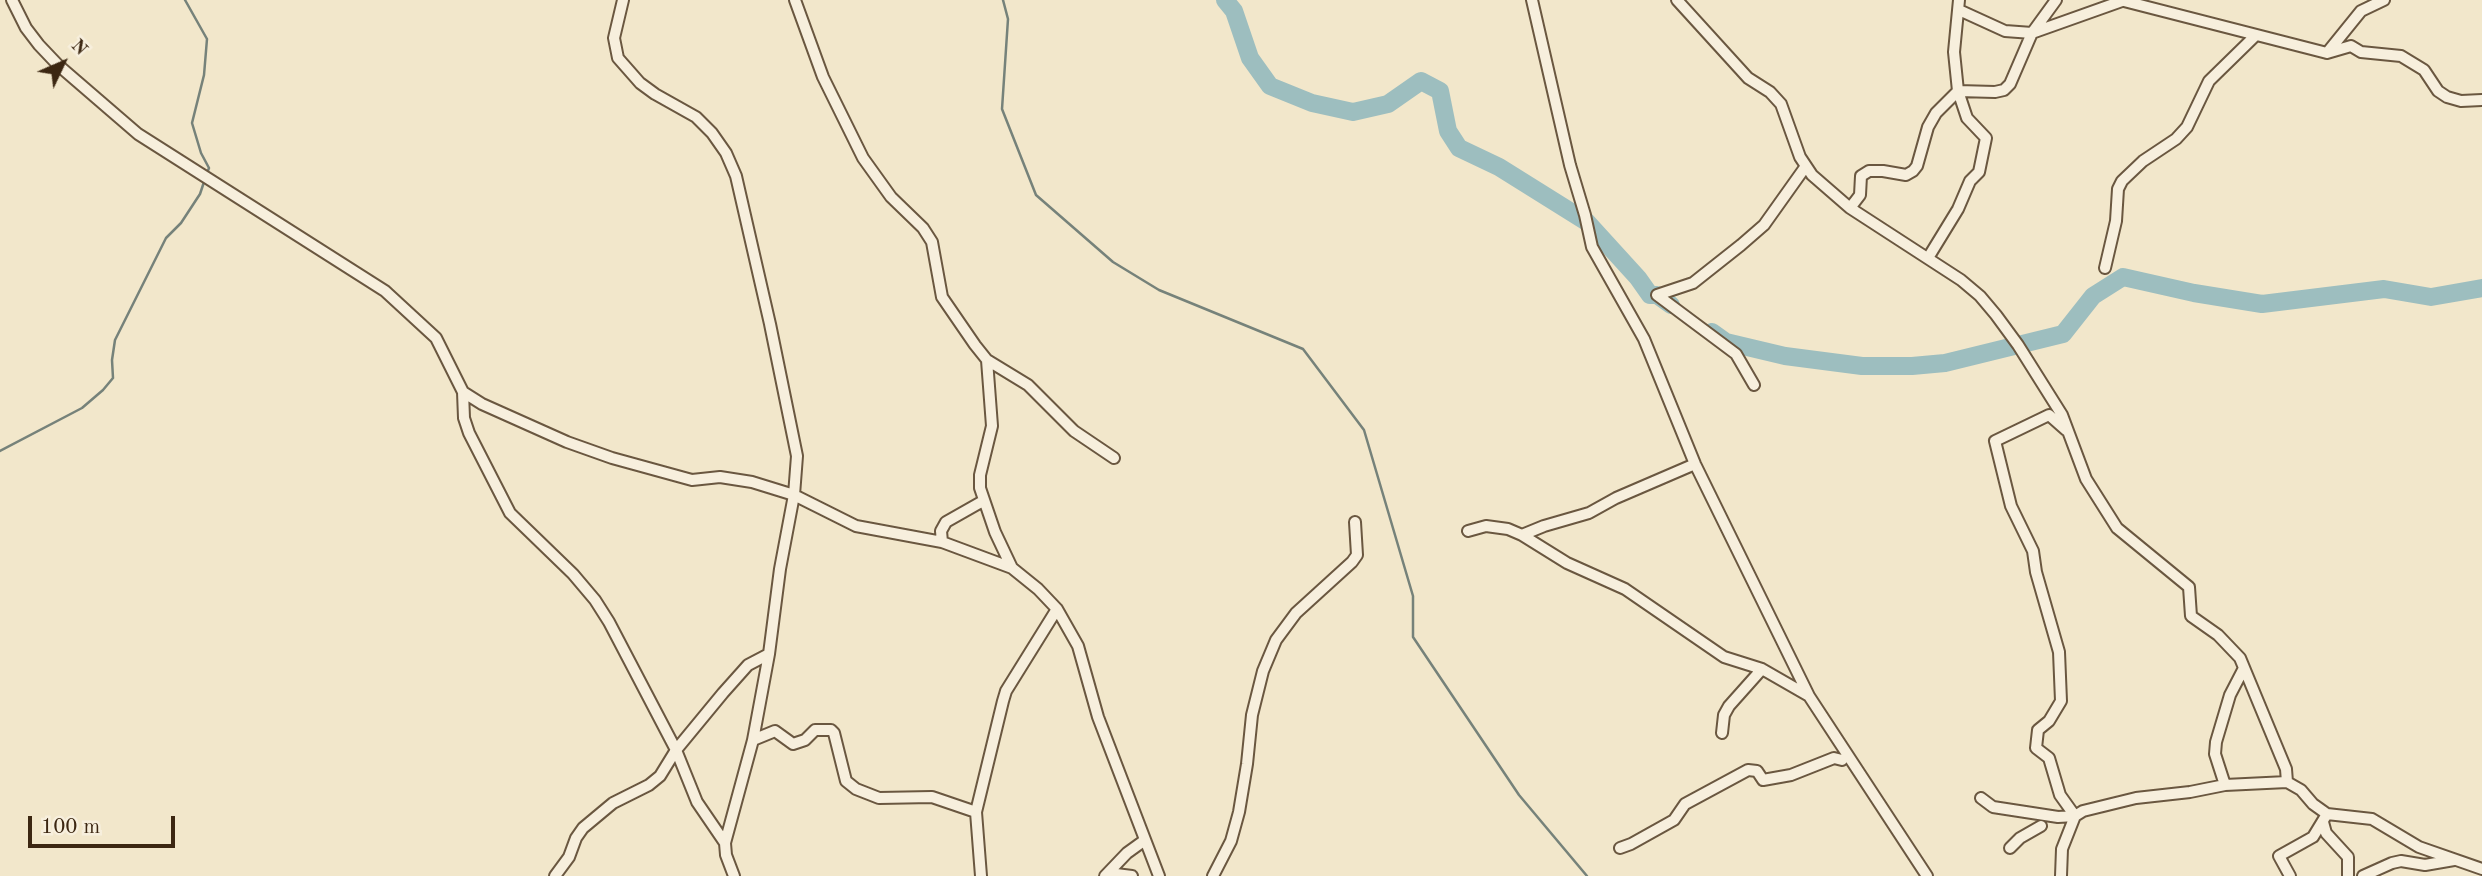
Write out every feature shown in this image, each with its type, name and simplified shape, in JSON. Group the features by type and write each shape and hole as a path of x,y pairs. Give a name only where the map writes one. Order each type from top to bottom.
{"street":[{"path":"12,0 26,28 39,45 58,65 138,134 385,291 436,338 463,392 464,418 469,433 510,513 573,574 595,600 676,750 697,802 725,843"},
{"path":"623,0 614,38 618,58 640,83 696,117 726,153 736,176 797,456 794,495 780,569 769,654 752,740 725,843 726,855 734,876"},
{"path":"794,0 824,77 863,158 883,188 923,228 932,242 942,296 987,360 1028,386 1074,431 1114,458"},
{"path":"1532,0 1592,247 1644,339 1695,464 1809,696 1927,876"},
{"path":"1677,0 1748,78 1770,92 1781,104 1800,157 1829,191 1850,208 1961,281 1980,296 1996,315 2062,415 2086,479 2117,528 2189,587 2191,616 2218,635 2240,658 2286,769 2287,782"},
{"path":"1850,208 1860,195 1861,176 1869,171 1906,175 1917,166 1928,127 1936,113 1958,91 2004,90 2015,76 2032,33 2056,0"},
{"path":"1928,258 1958,209 1970,181 1979,172 1986,138 1967,118 1958,91 1954,52 1959,3 2005,31 2032,33 2121,0 2327,53 2351,46 2361,52 2401,56 2424,70 2438,91 2447,97 2461,101 2482,100"},
{"path":"2327,53 2361,11 2384,0"},
{"path":"2105,268 2116,221 2118,189 2122,181 2143,161 2176,139 2187,127 2209,81 2255,36"},
{"path":"1754,385 1736,354 1657,295 1693,283 1741,245 1764,225 1806,166"},
{"path":"987,360 992,426 980,475 983,501 1012,569"},
{"path":"463,392 527,426 612,458 692,480 732,477 794,495 856,526 942,542 1012,569 1038,589 1057,609 1078,646 1098,717 1159,876"},
{"path":"2070,434 2049,415 1995,441 2011,506 2033,551 2036,572 2059,652 2061,701 2049,721 2038,730 2036,748 2049,758 2060,795 2075,816"},
{"path":"1522,535 1589,513 1616,498 1695,464"},
{"path":"942,542 941,531 946,522 983,501"},
{"path":"1213,876 1231,841 1239,812 1252,715 1263,671 1276,640 1296,613 1357,555 1355,522"},
{"path":"1468,531 1486,526 1522,535 1567,563 1625,589 1724,657 1762,669 1809,696"},
{"path":"981,876 976,812 1006,691 1057,609"},
{"path":"555,876 569,857 583,828 613,803 649,785 665,770 676,750 701,718 748,666 769,654"},
{"path":"2225,785 2216,754 2216,742 2230,695 2244,668"},
{"path":"1722,733 1724,715 1729,706 1762,669"},
{"path":"752,740 775,731 793,744 805,740 815,730 827,728 834,733 846,781 856,789 879,798 932,797 976,812"},
{"path":"1620,848 1674,820 1685,804 1748,770 1757,771 1763,780 1791,775 1834,758 1842,760"},
{"path":"1982,798 1993,807 2049,817 2075,816 2083,811 2123,800 2225,785 2287,782 2301,790 2325,818 2326,832 2348,857 2348,876"},
{"path":"2060,876 2062,849 2075,816"},
{"path":"2325,818 2372,819 2419,847 2481,867"},
{"path":"2290,876 2279,856 2313,837 2325,818"},
{"path":"2010,848 2020,838 2041,826"},
{"path":"1106,875 1127,853 1145,840"},
{"path":"2363,876 2401,861 2425,865 2457,859"},
{"path":"1106,875 1132,876"}],"waterway":[{"path":"185,0 207,39 204,75 192,123 201,153 209,168 207,173"},
{"path":"1003,0 1008,19 1002,109 1036,195 1113,262 1159,290 1303,349 1364,430 1413,596 1413,637 1519,795 1587,876"},
{"path":"1225,0 1234,11 1250,58 1270,86 1312,103 1353,112 1388,104 1421,81 1440,91 1448,131 1459,148 1499,167 1587,222 1650,295 1657,295 1671,305"},
{"path":"0,451 82,408 113,378 115,340 166,238 181,223 200,194 205,179"},
{"path":"1712,332 1726,342 1785,356 1862,366 1912,366 1945,363 2063,334 2093,296 2123,277 2194,293 2262,304 2384,289 2431,297 2482,288"}]}
